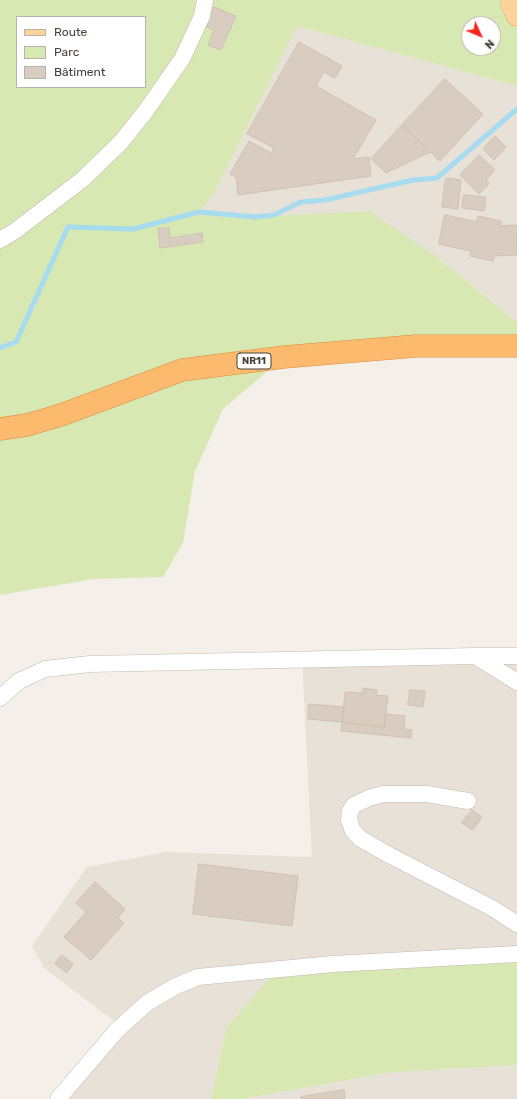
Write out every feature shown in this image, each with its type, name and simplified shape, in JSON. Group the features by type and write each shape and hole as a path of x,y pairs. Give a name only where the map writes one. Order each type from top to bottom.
{"highway":[{"name":"NR11","path":"0,429 27,425 61,415 182,370 284,357 416,346 517,346"}],"main road":[{"path":"512,0 512,4 517,15"}],"street":[{"path":"0,240 15,231 83,179 122,142 182,59 202,16 205,0"},
{"path":"475,656 517,682"},
{"path":"0,698 19,680 45,669 90,664 517,656"},
{"path":"468,801 427,794 383,794 369,798 354,805 350,811 349,820 353,831 361,839 492,908 517,924"},
{"path":"58,1099 117,1030 147,1003 176,986 198,977 334,964 517,954"}],"shaded area":[{"path":"297,26 517,86 517,322 438,258 274,215 256,217 199,212 215,191"},
{"path":"517,656 517,949 226,1028 211,1099 61,1099 122,1027 44,968 32,946 87,867 166,852 312,857 302,660"},
{"path":"517,1065 517,1099 242,1099 386,1073"}],"green space":[{"path":"0,0 512,0 517,15 517,86 297,26 215,191 200,212 256,217 369,211 438,258 517,322 517,346 284,357 223,409 195,471 183,543 163,577 94,579 0,595"},
{"path":"517,949 517,1065 386,1073 242,1099 211,1099 226,1028 280,967"}],"building":[{"path":"214,7 236,16 221,50 208,45 214,30 206,26"},
{"path":"299,42 342,66 335,78 324,72 316,86 376,120 353,159 369,157 371,176 238,195 236,177 230,174 249,141 271,153 274,148 247,134"},
{"path":"445,79 483,114 440,161 402,125"},
{"path":"402,125 430,152 386,173 371,159"},
{"path":"495,136 506,147 494,160 483,149"},
{"path":"479,155 495,170 486,180 489,184 479,194 460,175"},
{"path":"446,178 461,180 458,209 442,207"},
{"path":"464,195 486,197 484,211 462,208"},
{"path":"445,215 477,222 478,216 501,221 500,226 517,225 517,255 494,256 493,261 470,256 471,251 439,244"},
{"path":"169,228 170,238 202,233 203,242 160,248 158,229"},
{"path":"363,688 377,690 376,695 388,696 384,727 342,722 345,692 363,693"},
{"path":"410,690 425,691 423,707 408,705"},
{"path":"309,704 344,707 342,722 308,719"},
{"path":"386,714 405,716 404,729 412,730 411,738 341,731 342,722 384,727"},
{"path":"472,810 482,817 473,830 462,823"},
{"path":"199,864 298,876 292,926 193,914"},
{"path":"95,882 125,909 118,918 124,923 91,960 64,937 86,912 76,903"},
{"path":"62,955 73,964 67,973 55,964"},
{"path":"344,1090 345,1099 301,1099 301,1097"}],"waterway":[{"path":"0,348 16,342 68,227 133,229 199,212 256,217 274,215 301,202 325,200 413,180 437,178 517,109"}]}
